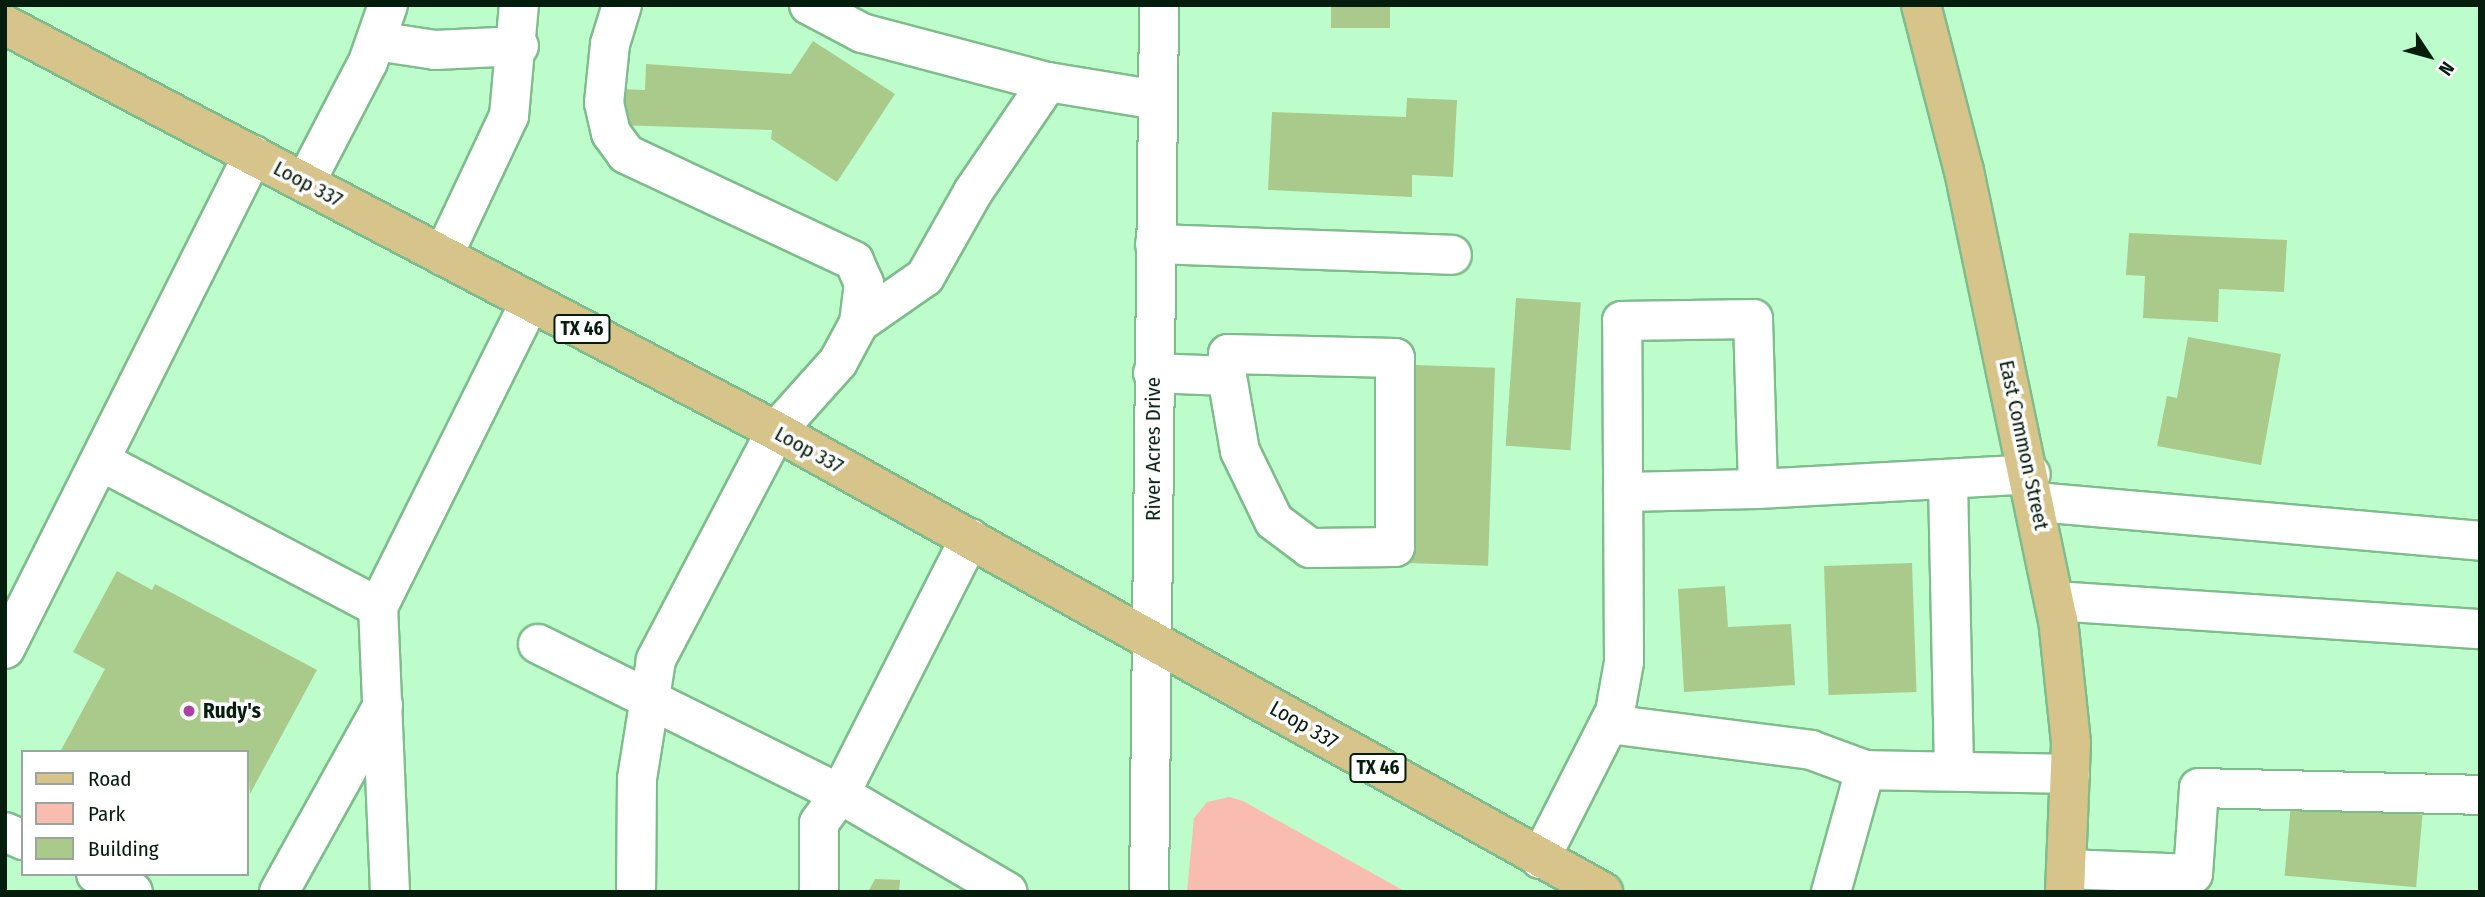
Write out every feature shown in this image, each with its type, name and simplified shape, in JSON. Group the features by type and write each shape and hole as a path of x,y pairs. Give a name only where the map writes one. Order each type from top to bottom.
{"main road":[{"name":"East Common Street","path":"1921,5 2034,488 2055,601 2070,774 2065,880"},
{"name":"Loop 337","path":"5,25 776,431 1156,639 1540,859 1603,892"}],"street":[{"path":"305,183 376,41 388,5"},
{"path":"443,256 509,116 519,46 519,5"},
{"path":"622,5 610,44 604,103 611,133 626,154 854,261 864,283 859,323 838,362 776,431 656,660 637,779 636,892"},
{"path":"809,5 862,33 1048,82 1158,100"},
{"name":"River Acres Drive","path":"1149,892 1156,639 1153,373 1160,5"},
{"path":"376,41 435,50 519,46"},
{"path":"859,323 925,277 973,192 1048,82"},
{"path":"5,649 104,463 253,156"},
{"path":"1155,244 1452,255"},
{"path":"390,892 378,607 530,302"},
{"path":"1540,859 1609,724 1624,662 1622,321 1753,319 1759,489"},
{"path":"1228,354 1395,358 1395,547 1310,548 1274,521 1240,451 1227,376 1228,354"},
{"path":"1153,373 1227,376"},
{"path":"104,463 378,607"},
{"path":"1948,482 1954,771"},
{"path":"1623,492 1948,482 2034,488 2480,541"},
{"path":"819,892 819,823 840,794 970,538"},
{"path":"2055,601 2480,629"},
{"path":"538,644 840,794 1008,892"},
{"path":"279,892 383,705"},
{"path":"1609,724 1811,750 1865,770 2070,774"},
{"path":"1831,892 1865,770"},
{"path":"2065,880 2193,883 2199,788 2480,796"},
{"path":"5,832 21,839"},
{"path":"100,876 133,892"}],"green space":[{"path":"1229,797 1243,801 1406,892 1187,892 1194,818 1207,802"}],"building":[{"path":"1331,5 1390,5 1390,28 1331,28"},
{"path":"813,41 895,94 837,182 771,139 772,130 616,125 618,89 645,90 646,64 791,74"},
{"path":"1407,98 1457,100 1453,177 1412,175 1412,197 1268,190 1272,112 1406,117"},
{"path":"2129,233 2287,240 2284,292 2219,289 2218,322 2143,318 2145,276 2126,275"},
{"path":"1516,298 1581,303 1571,450 1506,446"},
{"path":"2188,337 2281,354 2261,465 2157,446 2167,396 2177,398"},
{"path":"1415,365 1495,368 1488,566 1408,563"},
{"path":"1912,563 1917,692 1829,695 1824,566"},
{"name":"Rudy's","path":"117,571 152,590 155,584 317,670 250,794 248,750 61,750 105,669 73,652"},
{"path":"1725,586 1728,627 1791,624 1795,685 1684,692 1678,589"},
{"path":"2291,803 2422,815 2416,887 2285,876"},
{"path":"875,879 900,880 899,892 868,892"}],"place":[{"name":"Rudy's","path":"189,711"}]}
